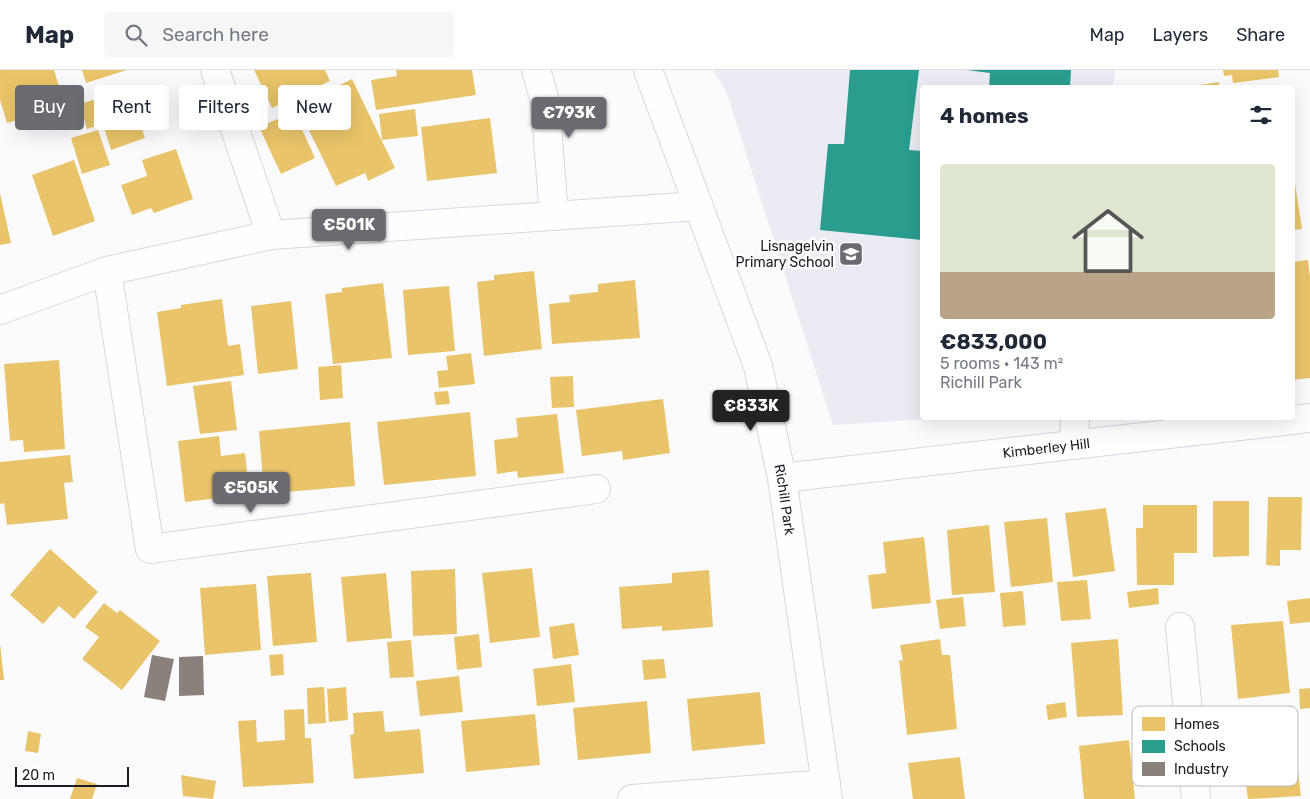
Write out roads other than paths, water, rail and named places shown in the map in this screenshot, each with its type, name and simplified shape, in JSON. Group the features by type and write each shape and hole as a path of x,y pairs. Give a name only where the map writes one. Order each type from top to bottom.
{"street":[{"path":"215,70 271,235"},
{"path":"536,70 545,101 554,216"},
{"name":"Richill Park","path":"648,70 758,366 782,478 827,791"},
{"path":"0,310 107,271 271,235 699,206"},
{"path":"107,271 150,549 596,489"},
{"name":"Kimberley Hill","path":"1295,420 1310,418"},
{"path":"1074,445 1075,420"},
{"name":"Kimberley Hill","path":"782,478 1293,420"},
{"path":"1180,626 1187,706"},
{"path":"1195,786 1196,799"},
{"path":"632,799 827,791"}],"place":[{"name":"Lisnagelvin Primary School","path":"851,254"}]}
